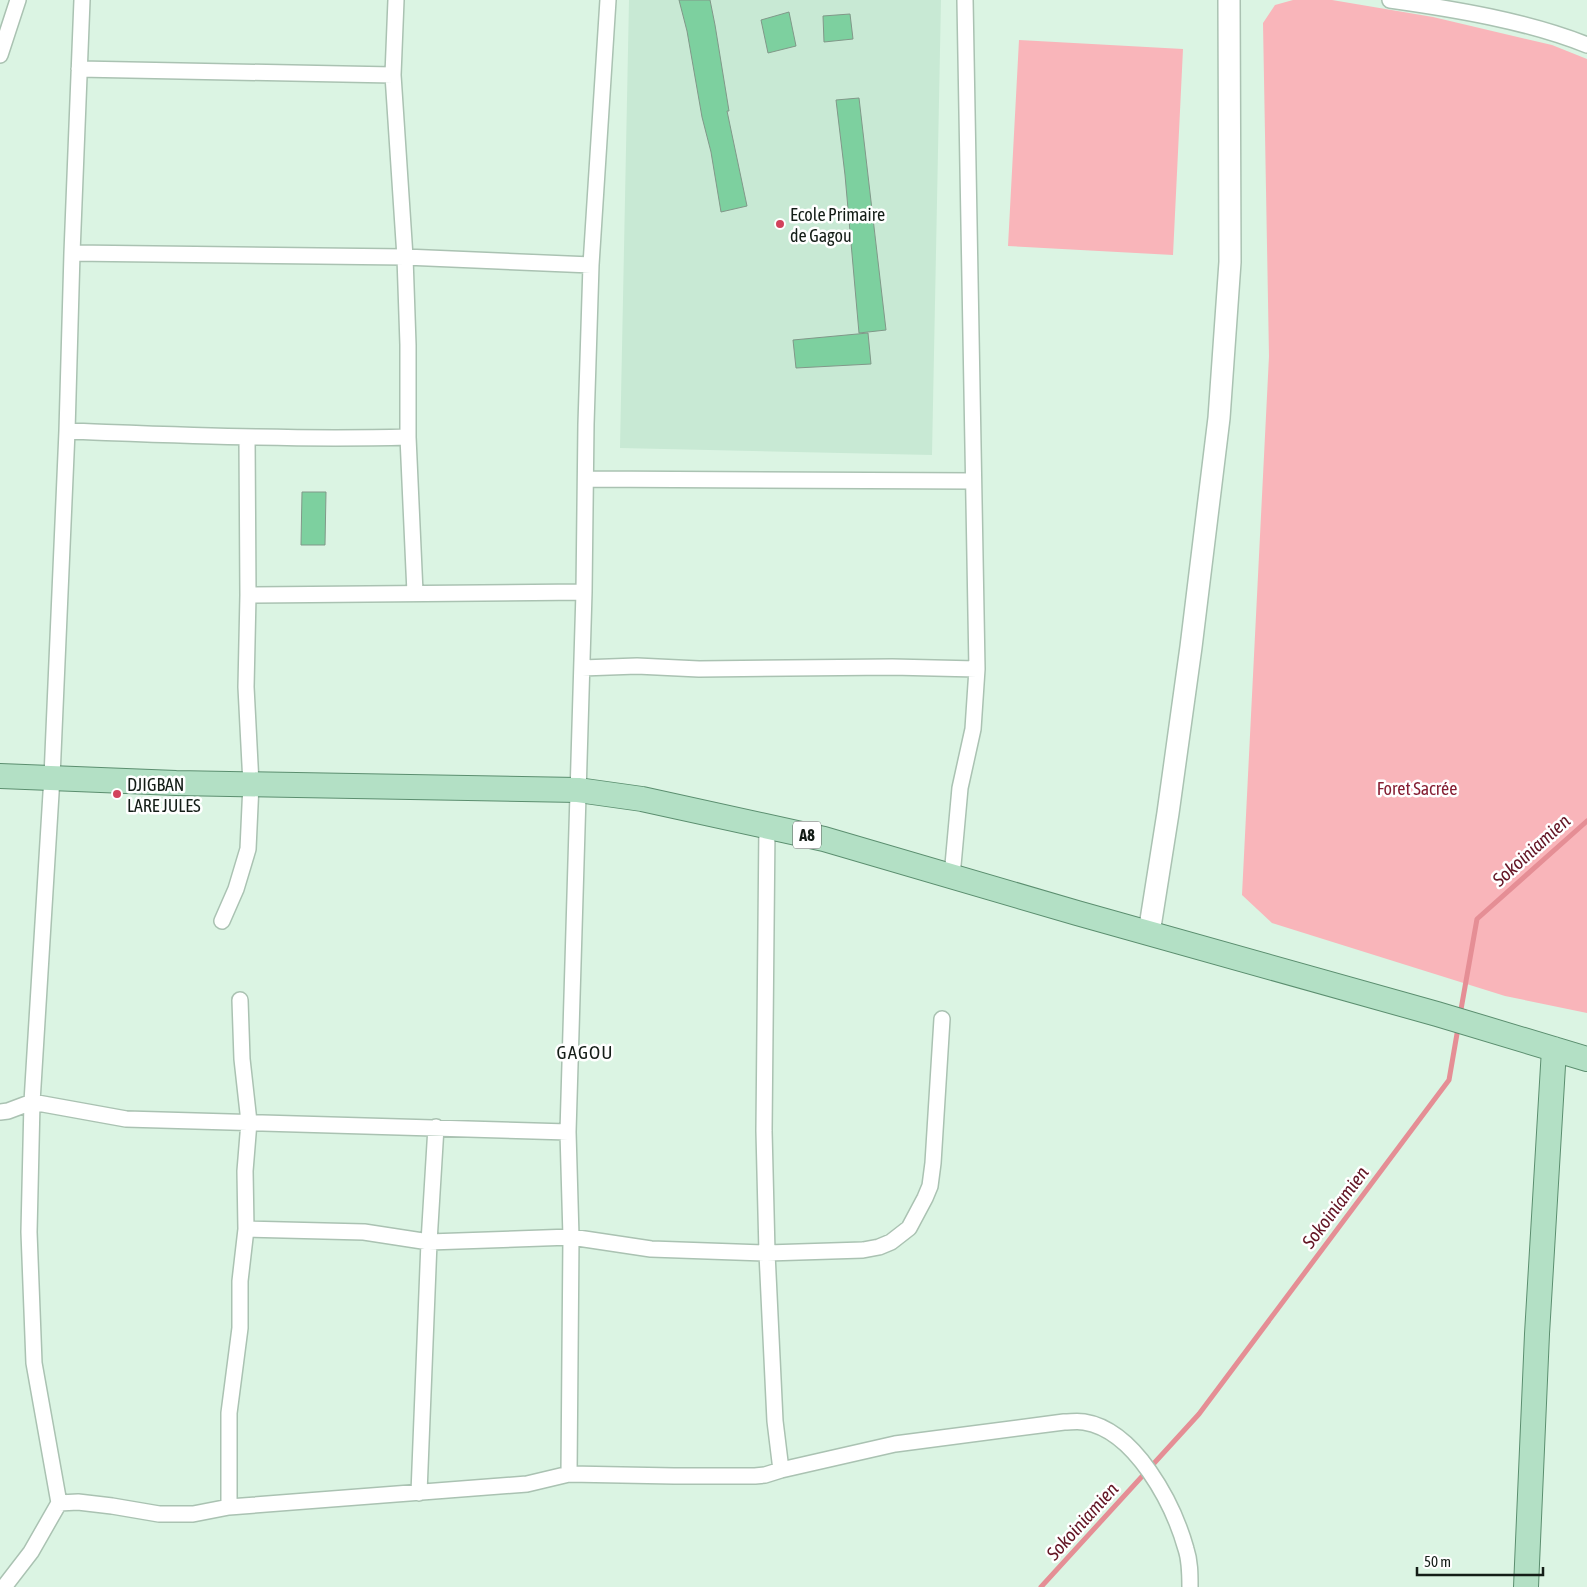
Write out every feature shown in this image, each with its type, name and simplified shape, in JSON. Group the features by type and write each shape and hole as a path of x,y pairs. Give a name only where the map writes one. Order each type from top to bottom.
{"main road":[{"name":"A8","path":"0,776 176,783 578,790 642,799 824,839 1587,1059"},
{"path":"1526,1587 1537,1334 1554,1049"}],"street":[{"path":"0,55 18,0"},
{"path":"4,1587 31,1552 59,1503 34,1364 29,1232 32,1102 52,777 67,431 82,0"},
{"path":"396,0 393,75 405,257 408,345 408,436 415,593"},
{"path":"569,1474 571,1237 568,1132 582,668 591,265 608,0"},
{"path":"952,876 960,788 973,728 977,669 965,0"},
{"path":"1149,933 1188,667 1219,418 1230,262 1229,0"},
{"path":"1390,0 1490,17 1570,38 1587,45"},
{"path":"79,69 393,75"},
{"path":"72,253 405,257 591,265"},
{"path":"67,431 247,438 408,436"},
{"path":"222,921 236,889 248,848 252,784 246,688 248,595 247,438"},
{"path":"586,479 973,481"},
{"path":"248,595 584,592"},
{"path":"582,668 637,666 699,669 892,667 977,669"},
{"path":"767,826 764,1131 767,1253 775,1421 781,1470"},
{"path":"229,1507 230,1413 240,1328 240,1281 246,1229 245,1171 249,1122 242,1060 240,1000"},
{"path":"246,1229 364,1232 428,1242 571,1237 651,1249 767,1253 863,1250 879,1247 891,1242 910,1228 926,1198 930,1186 942,1019"},
{"path":"0,1112 32,1102 126,1119 568,1132"},
{"path":"419,1493 428,1242 436,1127"},
{"path":"59,1503 78,1502 159,1514 193,1514 229,1507 527,1484 569,1474 755,1476 894,1444 1064,1422 1084,1422 1098,1426 1116,1436 1133,1451 1150,1473 1167,1502 1187,1549 1190,1587"}],"shaded area":[{"name":"Ecole Primaire de Gagou","path":"629,0 941,0 932,455 620,448"}],"green space":[{"name":"Foret Sacrée","path":"1293,0 1332,0 1433,17 1552,45 1587,59 1587,1013 1505,996 1272,923 1242,895 1269,356 1263,23 1275,5"},
{"path":"1019,40 1183,49 1173,255 1008,246"}],"building":[{"path":"679,0 710,0 729,111 727,111 747,206 721,212 711,152 702,117 687,31"},
{"path":"789,12 796,46 768,53 761,20"},
{"path":"850,14 853,39 824,42 823,16"},
{"path":"859,98 886,330 859,333 845,175 836,100"},
{"path":"868,333 871,364 796,368 793,340"},
{"path":"302,492 326,492 325,545 301,545"}],"waterway":[{"name":"Sokoiniamien","path":"1460,1015 1477,919 1587,821"},
{"name":"Sokoiniamien","path":"1041,1587 1199,1414 1449,1080 1458,1028"}],"place":[{"name":"Ecole Primaire de Gagou","path":"780,224"},
{"name":"DJIGBAN LARE JULES","path":"117,794"}],"district":[{"name":"GAGOU","path":"585,1052"}]}
